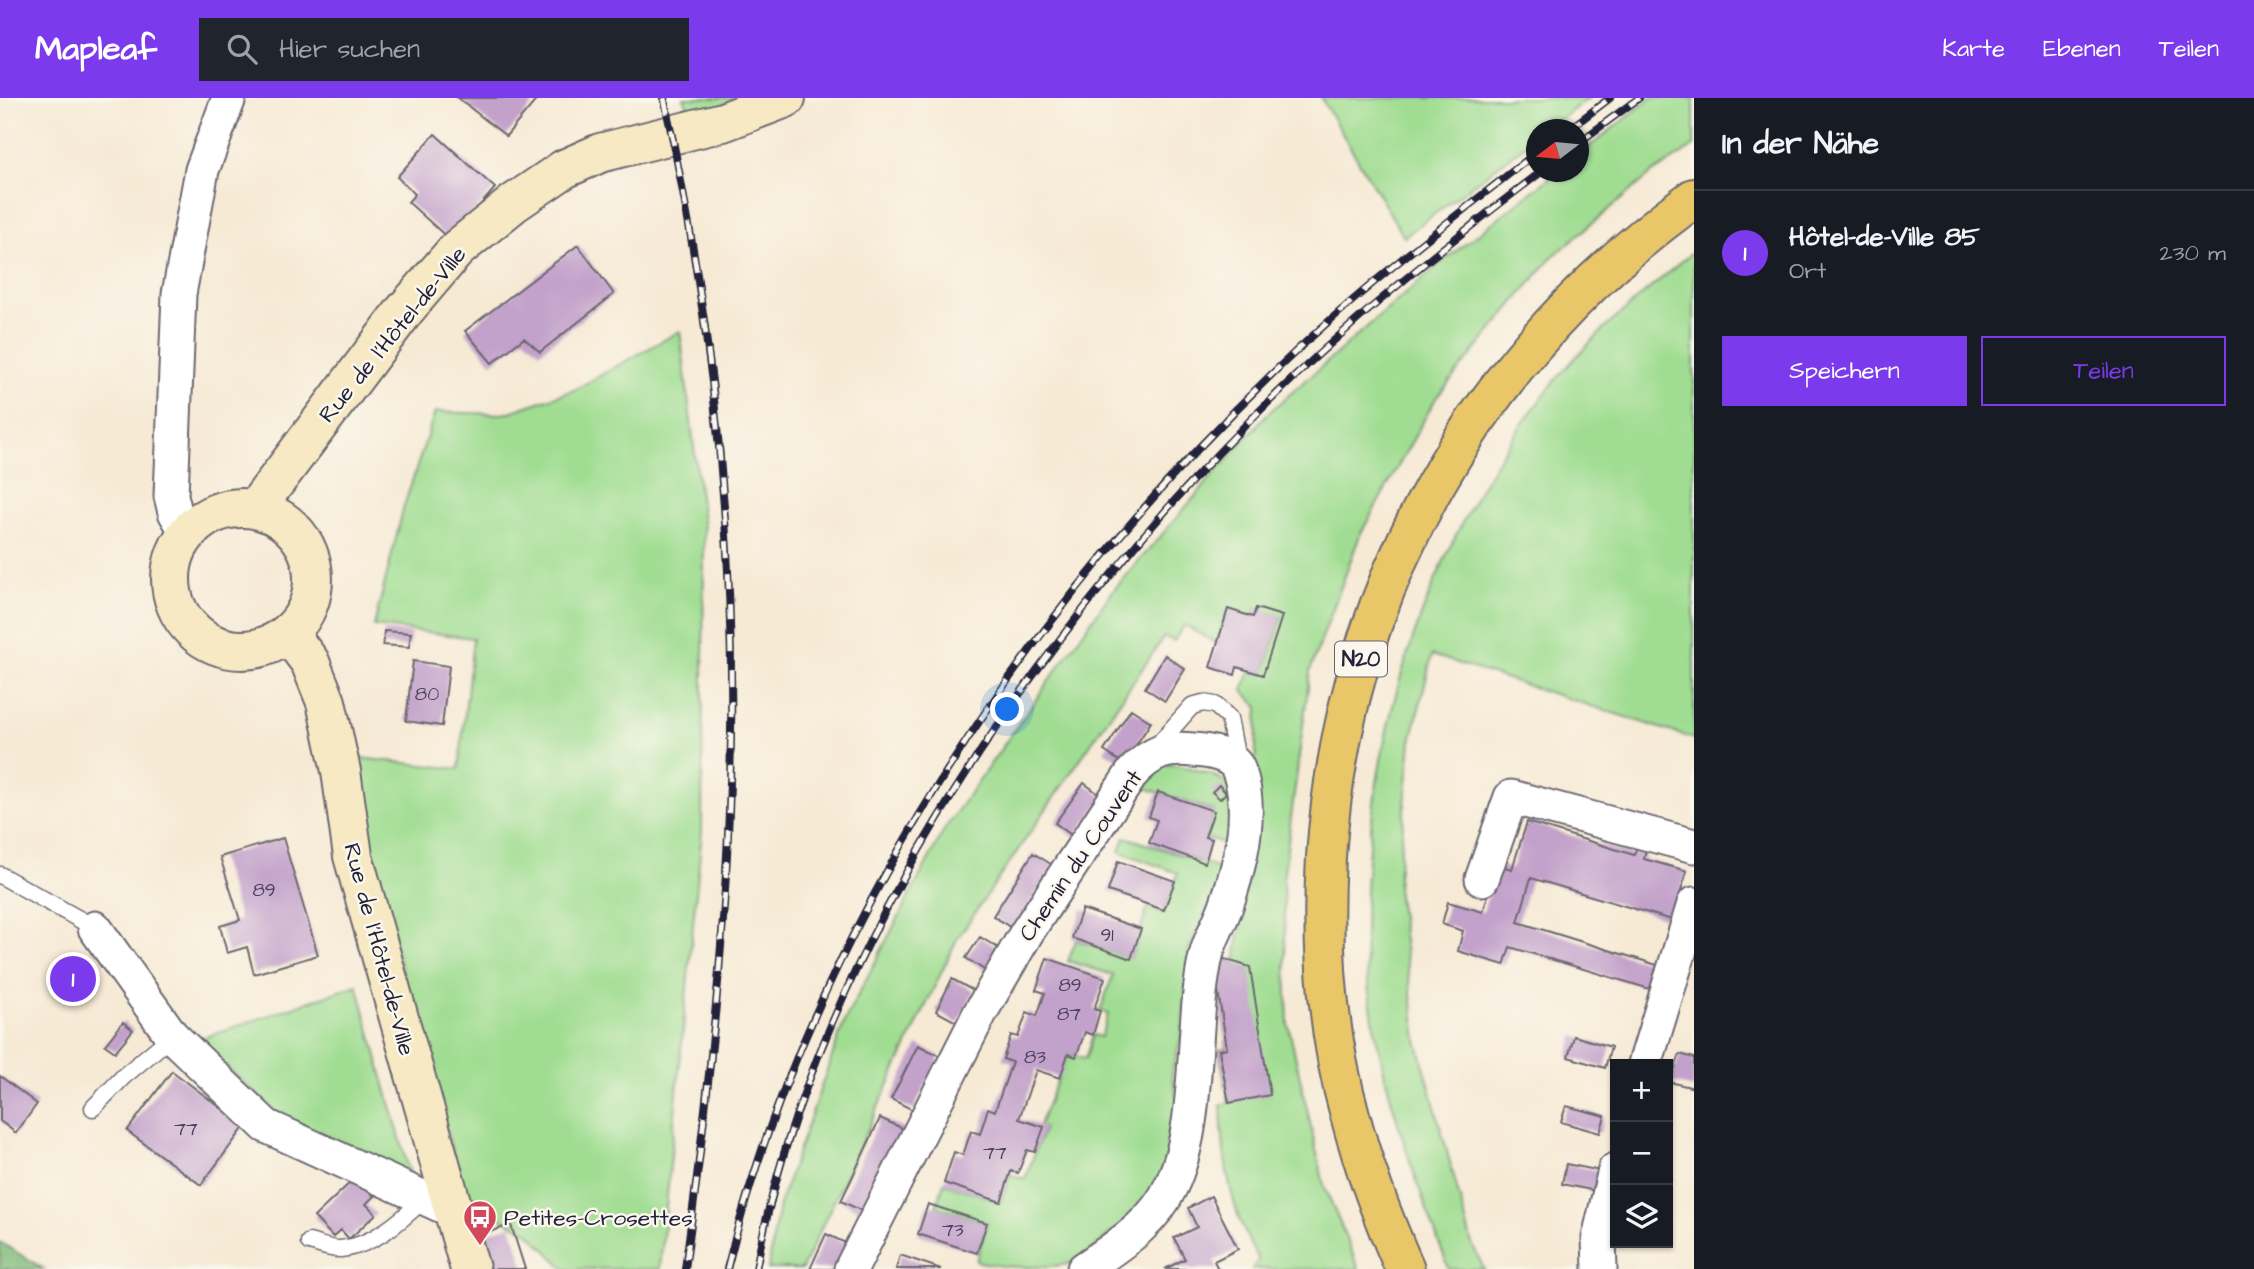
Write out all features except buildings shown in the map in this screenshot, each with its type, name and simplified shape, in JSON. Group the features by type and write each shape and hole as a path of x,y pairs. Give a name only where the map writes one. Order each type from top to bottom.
{"main road":[{"name":"Rue de l'Hôtel-de-Ville","path":"255,509 405,310 457,249 514,203 564,169 600,153 723,122 786,98"},
{"name":"N20","path":"1405,1269 1377,1200 1349,1113 1326,978 1323,902 1328,828 1336,766 1350,694 1371,625 1397,559 1425,502 1471,425 1528,349 1571,302 1617,258 1694,198"},
{"path":"255,509 287,524 308,553 313,570 308,606 288,633 269,645 249,650 220,646 194,632 182,617 171,578 175,556 188,534 202,521 223,511 255,509"},
{"name":"Rue de l'Hôtel-de-Ville","path":"288,633 310,662 326,702 341,771 354,856 438,1204 470,1269"}],"street":[{"path":"188,534 175,512 171,496 179,294 202,170 229,98"},
{"name":"Chemin du Couvent","path":"851,1269 980,1013 1027,933 1133,772 1149,756 1164,748 1209,751 1232,761 1238,768"},
{"path":"1084,1269 1151,1216 1163,1202 1180,1163 1206,956 1225,908 1242,840 1243,793 1238,768"},
{"path":"1482,879 1511,797 1694,846"},
{"path":"1647,1059 1694,904"},
{"path":"95,928 172,1036 266,1126 438,1204"},
{"path":"1600,1269 1599,1238 1611,1185"}],"lane":[{"path":"1149,756 1184,713 1203,703 1215,705 1229,718 1238,768"},
{"path":"0,875 95,928"},
{"path":"93,1108 124,1076 172,1036"},
{"path":"309,1242 340,1249 370,1239 404,1219 438,1204"}],"green space":[{"path":"684,98 735,98 694,121"},
{"path":"1321,98 1589,98 1561,119 1526,119 1526,145 1404,237"},
{"path":"1651,98 1694,98 1694,146 1651,174 1551,258 1436,398 1360,535 1310,671 1283,880 1288,1024 1324,1185 1359,1269 1252,1269 1259,1260 1234,1205 1226,1165 1221,1105 1229,1103 1219,1050 1227,1048 1218,957 1235,962 1251,847 1258,707 1243,691 1250,671 1263,675 1282,617 1256,608 1253,617 1228,609 1217,644 1184,625 1174,641 1164,637 957,939 802,1269 768,1269 779,1205 845,1020 944,830 1111,593 1266,415 1437,266 1544,182 1589,182 1589,147"},
{"path":"1694,251 1694,739 1432,655 1411,741 1397,888 1417,1040 1472,1244 1484,1269 1449,1269 1400,1129 1373,1021 1368,985 1365,922 1368,859 1386,733 1402,672 1422,613 1475,498 1508,444 1546,392 1580,353"},
{"path":"680,331 704,530 702,831 660,1269 565,1269 527,1231 476,1206 463,1189 374,872 359,758 459,769 473,638 374,626 404,506 435,412 504,414 574,390"},
{"path":"1163,764 1198,770 1230,786 1232,846 1205,837 1214,811 1145,788"},
{"path":"1125,837 1205,863 1224,872 1189,949 1182,1035 1172,1072 1181,1122 1152,1199 1077,1262 1027,1267 1000,1266 976,1261 987,1223 936,1207 944,1183 1001,1202 1010,1175 1025,1179 1044,1128 1039,1125 1068,1054 1085,1059 1093,1035 1101,1037 1108,1014 1100,1011 1113,975 1068,961 1076,940 1131,958 1148,907 1163,913 1178,873 1120,852"},
{"path":"357,985 410,1174 278,1114 197,1040"},
{"path":"0,1242 44,1269 0,1269"}],"railway":[{"path":"664,98 694,255 716,413 731,653 729,800 722,935 710,1069 685,1269"},
{"path":"1582,119 1610,98"},
{"path":"1589,135 1639,98"},
{"path":"727,1269 764,1144 812,1021 870,902 938,786 1012,674 1093,568 1180,468 1271,375 1367,288 1526,161"},
{"path":"756,1269 786,1147 831,1026 888,906 955,790 1031,678 1113,572 1199,474 1286,385 1410,275 1528,182"}],"place":[{"name":"Hôtel-de-Ville 85","path":"73,979"},
{"name":"Petites-Crosettes","path":"480,1247"}]}
